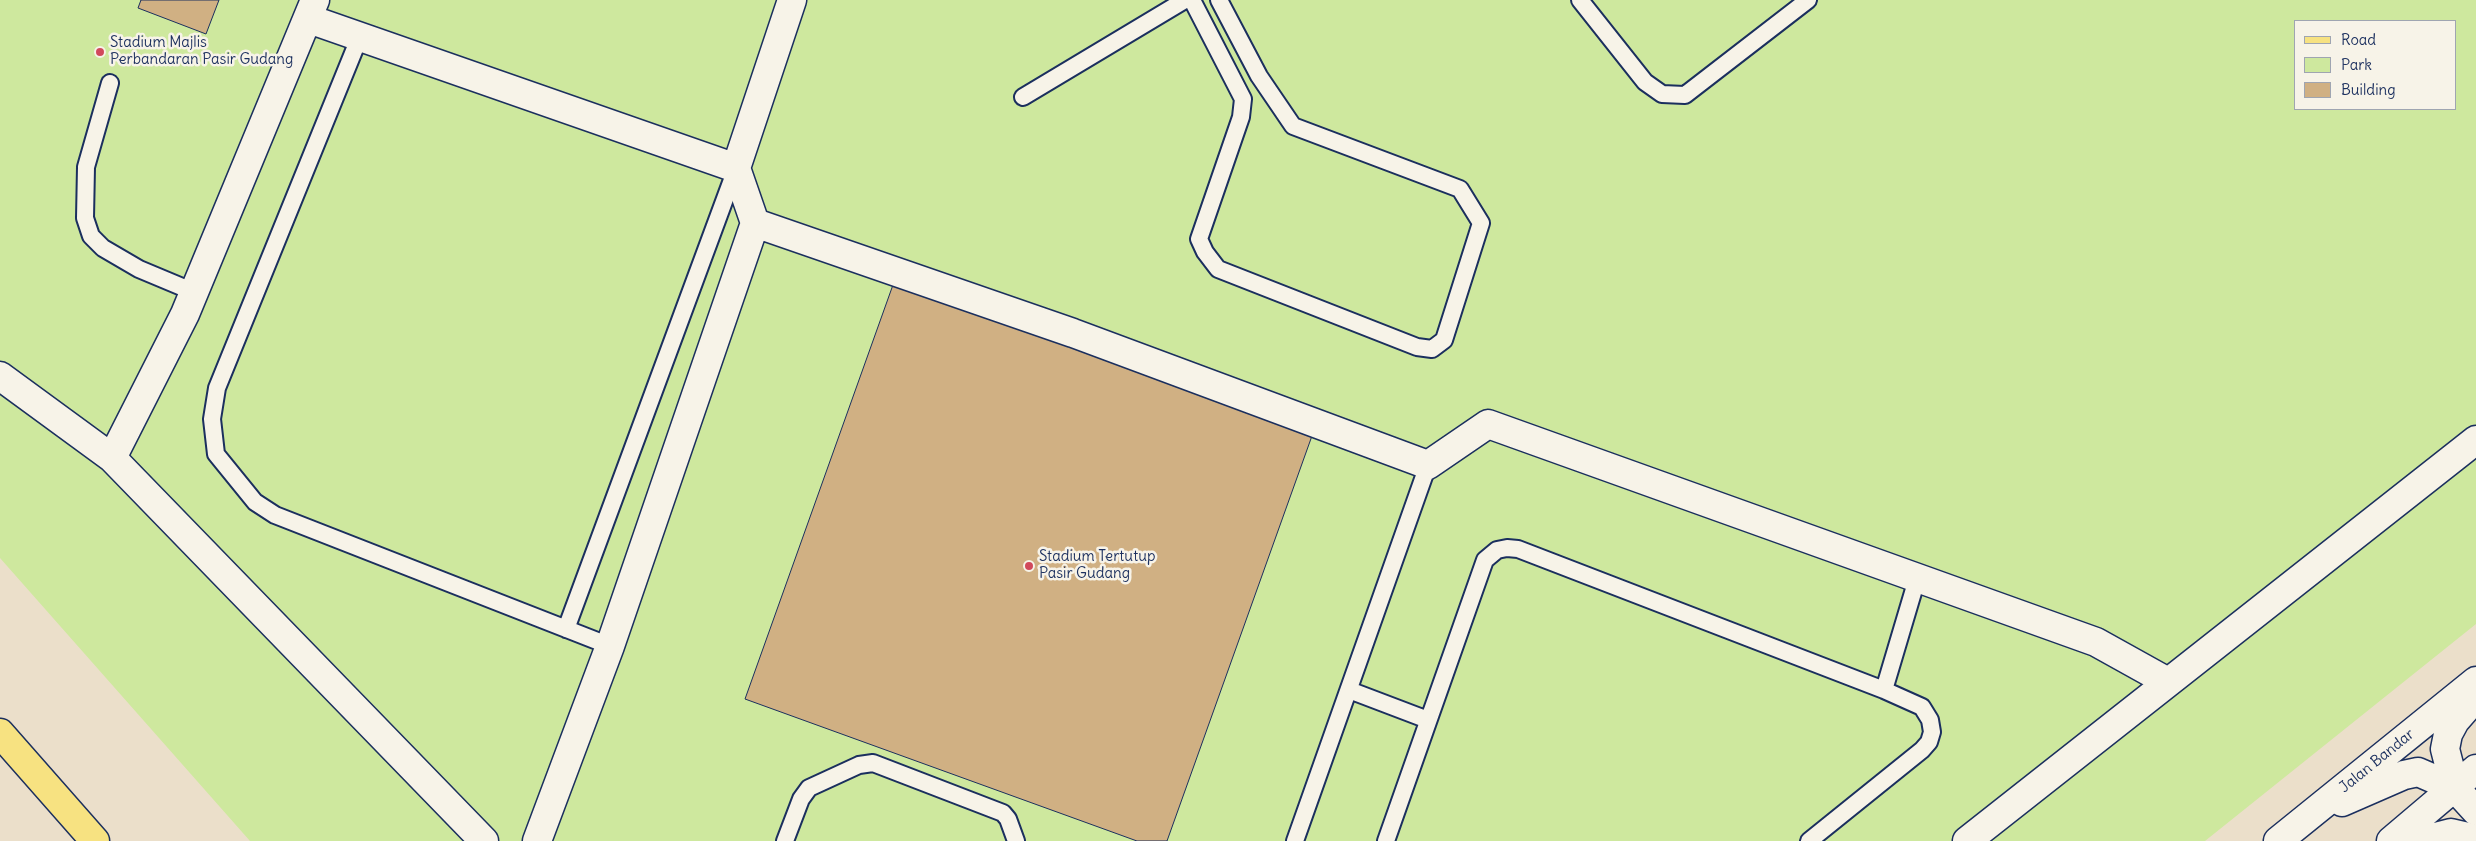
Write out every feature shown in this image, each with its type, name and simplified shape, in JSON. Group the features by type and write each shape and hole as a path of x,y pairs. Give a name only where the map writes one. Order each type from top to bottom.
{"main road":[{"path":"0,734 95,841"}],"street":[{"path":"537,841 610,646 755,223 736,168 792,0"},
{"path":"112,458 194,292 312,9 360,36 736,168"},
{"path":"755,223 1073,333 1428,465 1488,424 2096,642 2168,682"},
{"path":"0,376 112,458 484,841"},
{"path":"1967,841 2476,440"},
{"name":"Jalan Bandar","path":"2278,841 2476,681"},
{"path":"2454,788 2445,749 2448,734 2455,720 2476,696"},
{"path":"2390,841 2476,769"},
{"path":"2308,816 2404,775 2418,772 2454,788 2476,812"},
{"path":"2420,841 2451,833 2476,839"}],"lane":[{"path":"1023,97 1185,0"},
{"path":"1192,0 1243,99 1241,117 1199,239 1205,252 1218,269 1417,347 1432,350 1444,340 1481,223 1460,189 1293,126 1259,76 1219,0"},
{"path":"1580,0 1645,82 1662,94 1684,95 1808,0"},
{"path":"360,36 217,388 212,419 216,454 255,502 275,515 610,646"},
{"path":"110,83 86,167 85,218 91,236 103,248 139,269 194,292"},
{"path":"566,629 736,168"},
{"path":"1295,841 1428,465"},
{"path":"1386,841 1485,560 1497,550 1507,548 1518,549 1884,690 1916,703 1927,713 1932,732 1929,742 1922,750 1809,841"},
{"path":"1884,690 1917,579"},
{"path":"1349,690 1428,720"},
{"path":"785,841 801,799 809,788 859,765 873,763 1003,813 1008,819 1016,841"}],"green space":[{"path":"0,0 2476,0 2476,624 2205,841 250,841 0,558"}],"building":[{"path":"141,0 219,0 206,34 138,8"},
{"name":"Stadium Tertutup Pasir Gudang","path":"894,282 1313,433 1167,841 1137,841 745,699"}],"place":[{"name":"Stadium Majlis Perbandaran Pasir Gudang","path":"100,52"},
{"name":"Stadium Tertutup Pasir Gudang","path":"1029,566"}]}
